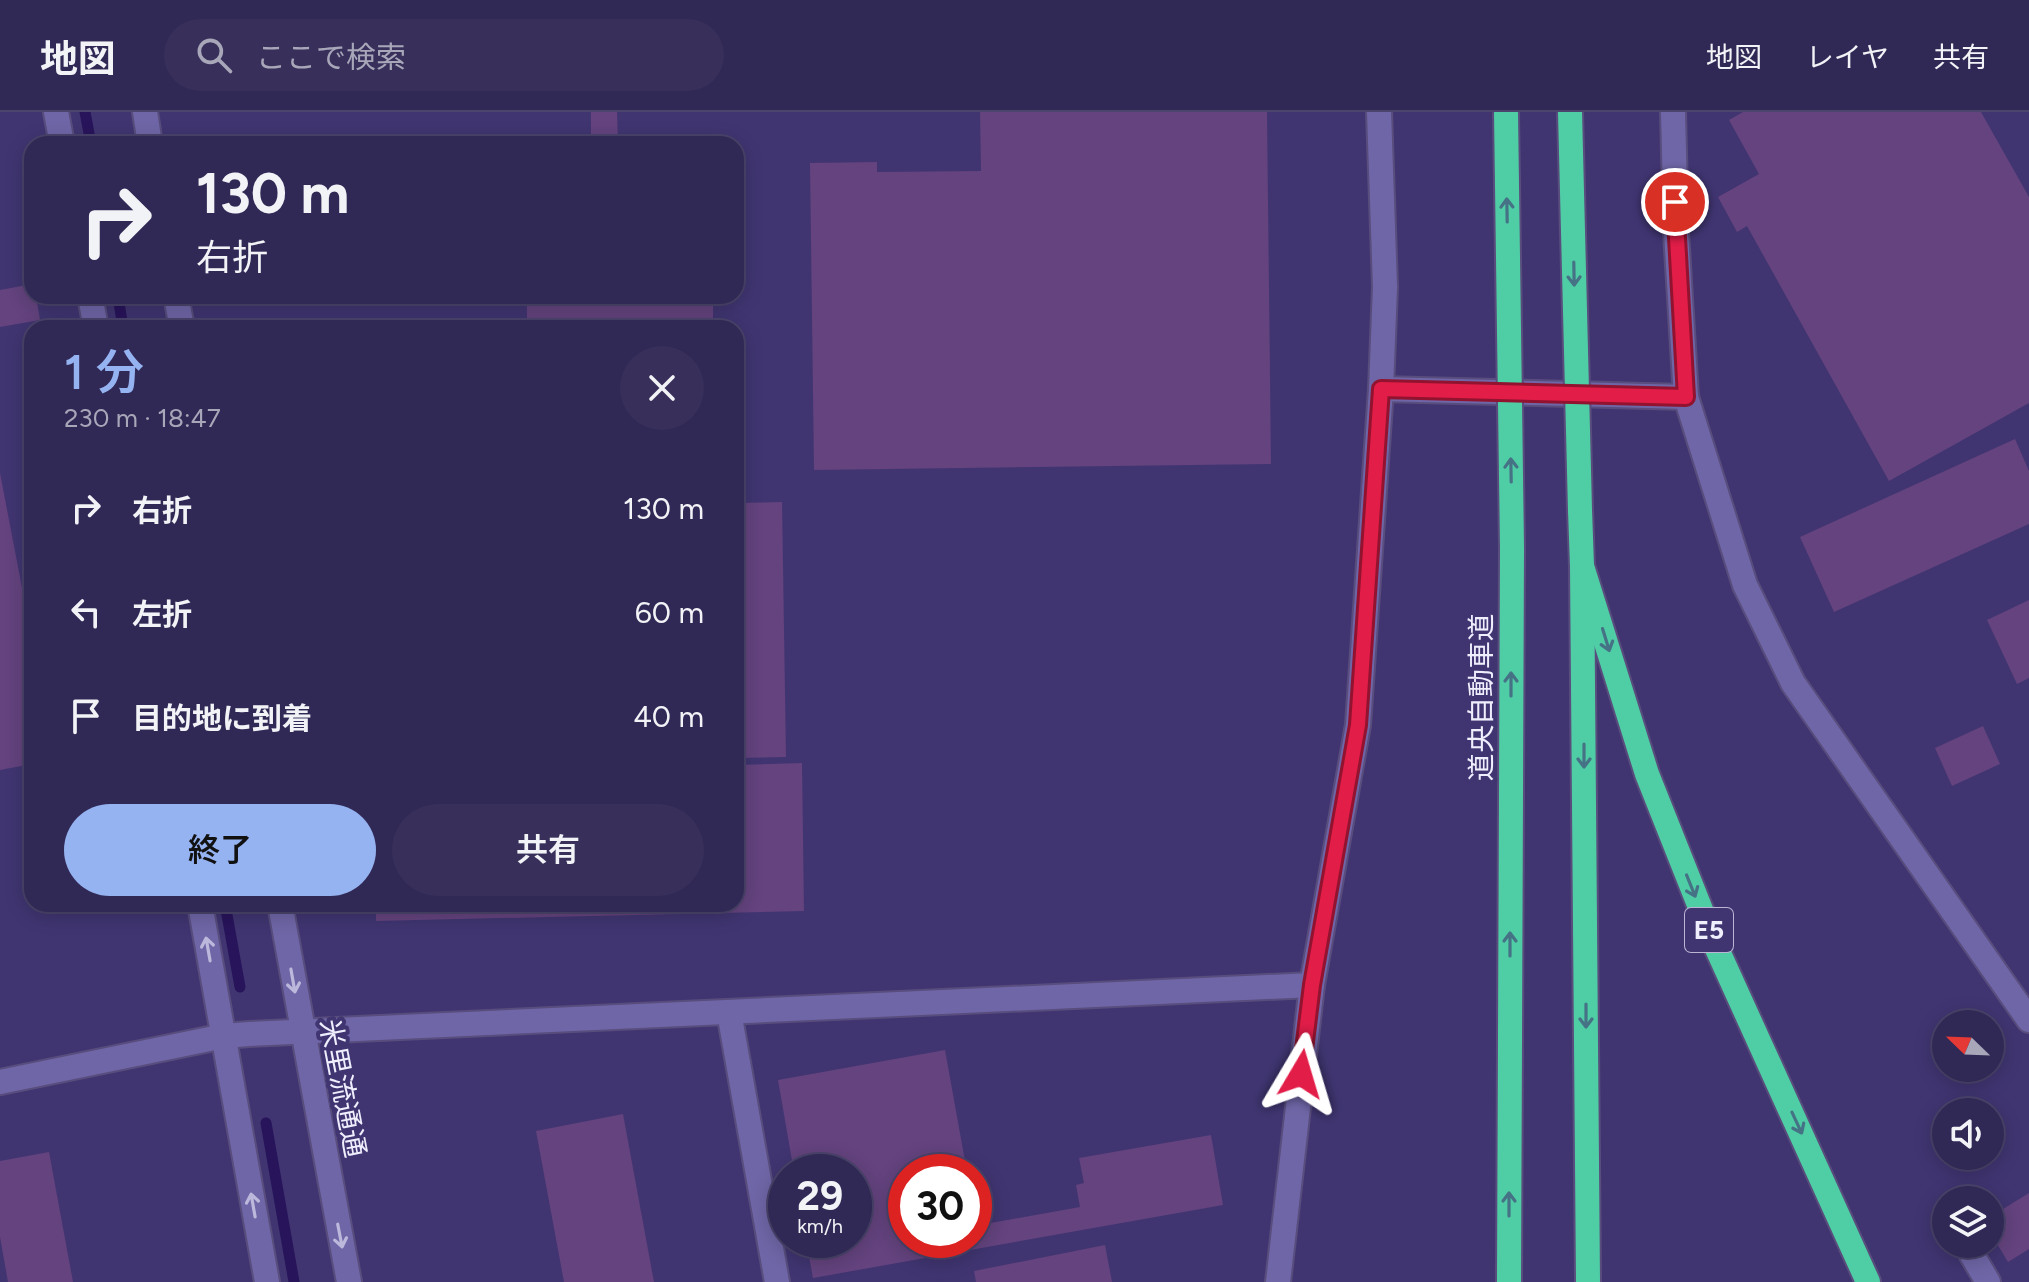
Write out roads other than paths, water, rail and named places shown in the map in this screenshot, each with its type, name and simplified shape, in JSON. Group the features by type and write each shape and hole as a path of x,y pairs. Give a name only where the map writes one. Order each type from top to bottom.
{"highway":[{"name":"道央自動車道","path":"1506,112 1512,548 1509,1282"},
{"name":"E5","path":"1570,112 1582,566 1588,1282"},
{"name":"E5","path":"1582,566 1647,774 1713,940 1868,1282"}],"street":[{"path":"56,112 60,136"},
{"path":"145,112 149,136"},
{"path":"1278,1282 1312,985 1358,725 1385,287 1379,112"},
{"path":"1673,112 1676,232 1686,397 1745,585 1793,683 2025,1006"},
{"path":"1381,389 1686,397"},
{"path":"201,912 267,1282"},
{"name":"米里流通通","path":"281,912 349,1282"},
{"path":"0,1082 224,1036 1312,985"},
{"path":"729,1012 777,1282"},
{"path":"1974,1258 1988,1282"}],"waterway":[{"path":"85,112 90,136"},
{"path":"119,304 122,320"},
{"path":"226,912 240,987"},
{"path":"266,1123 294,1282"}]}
